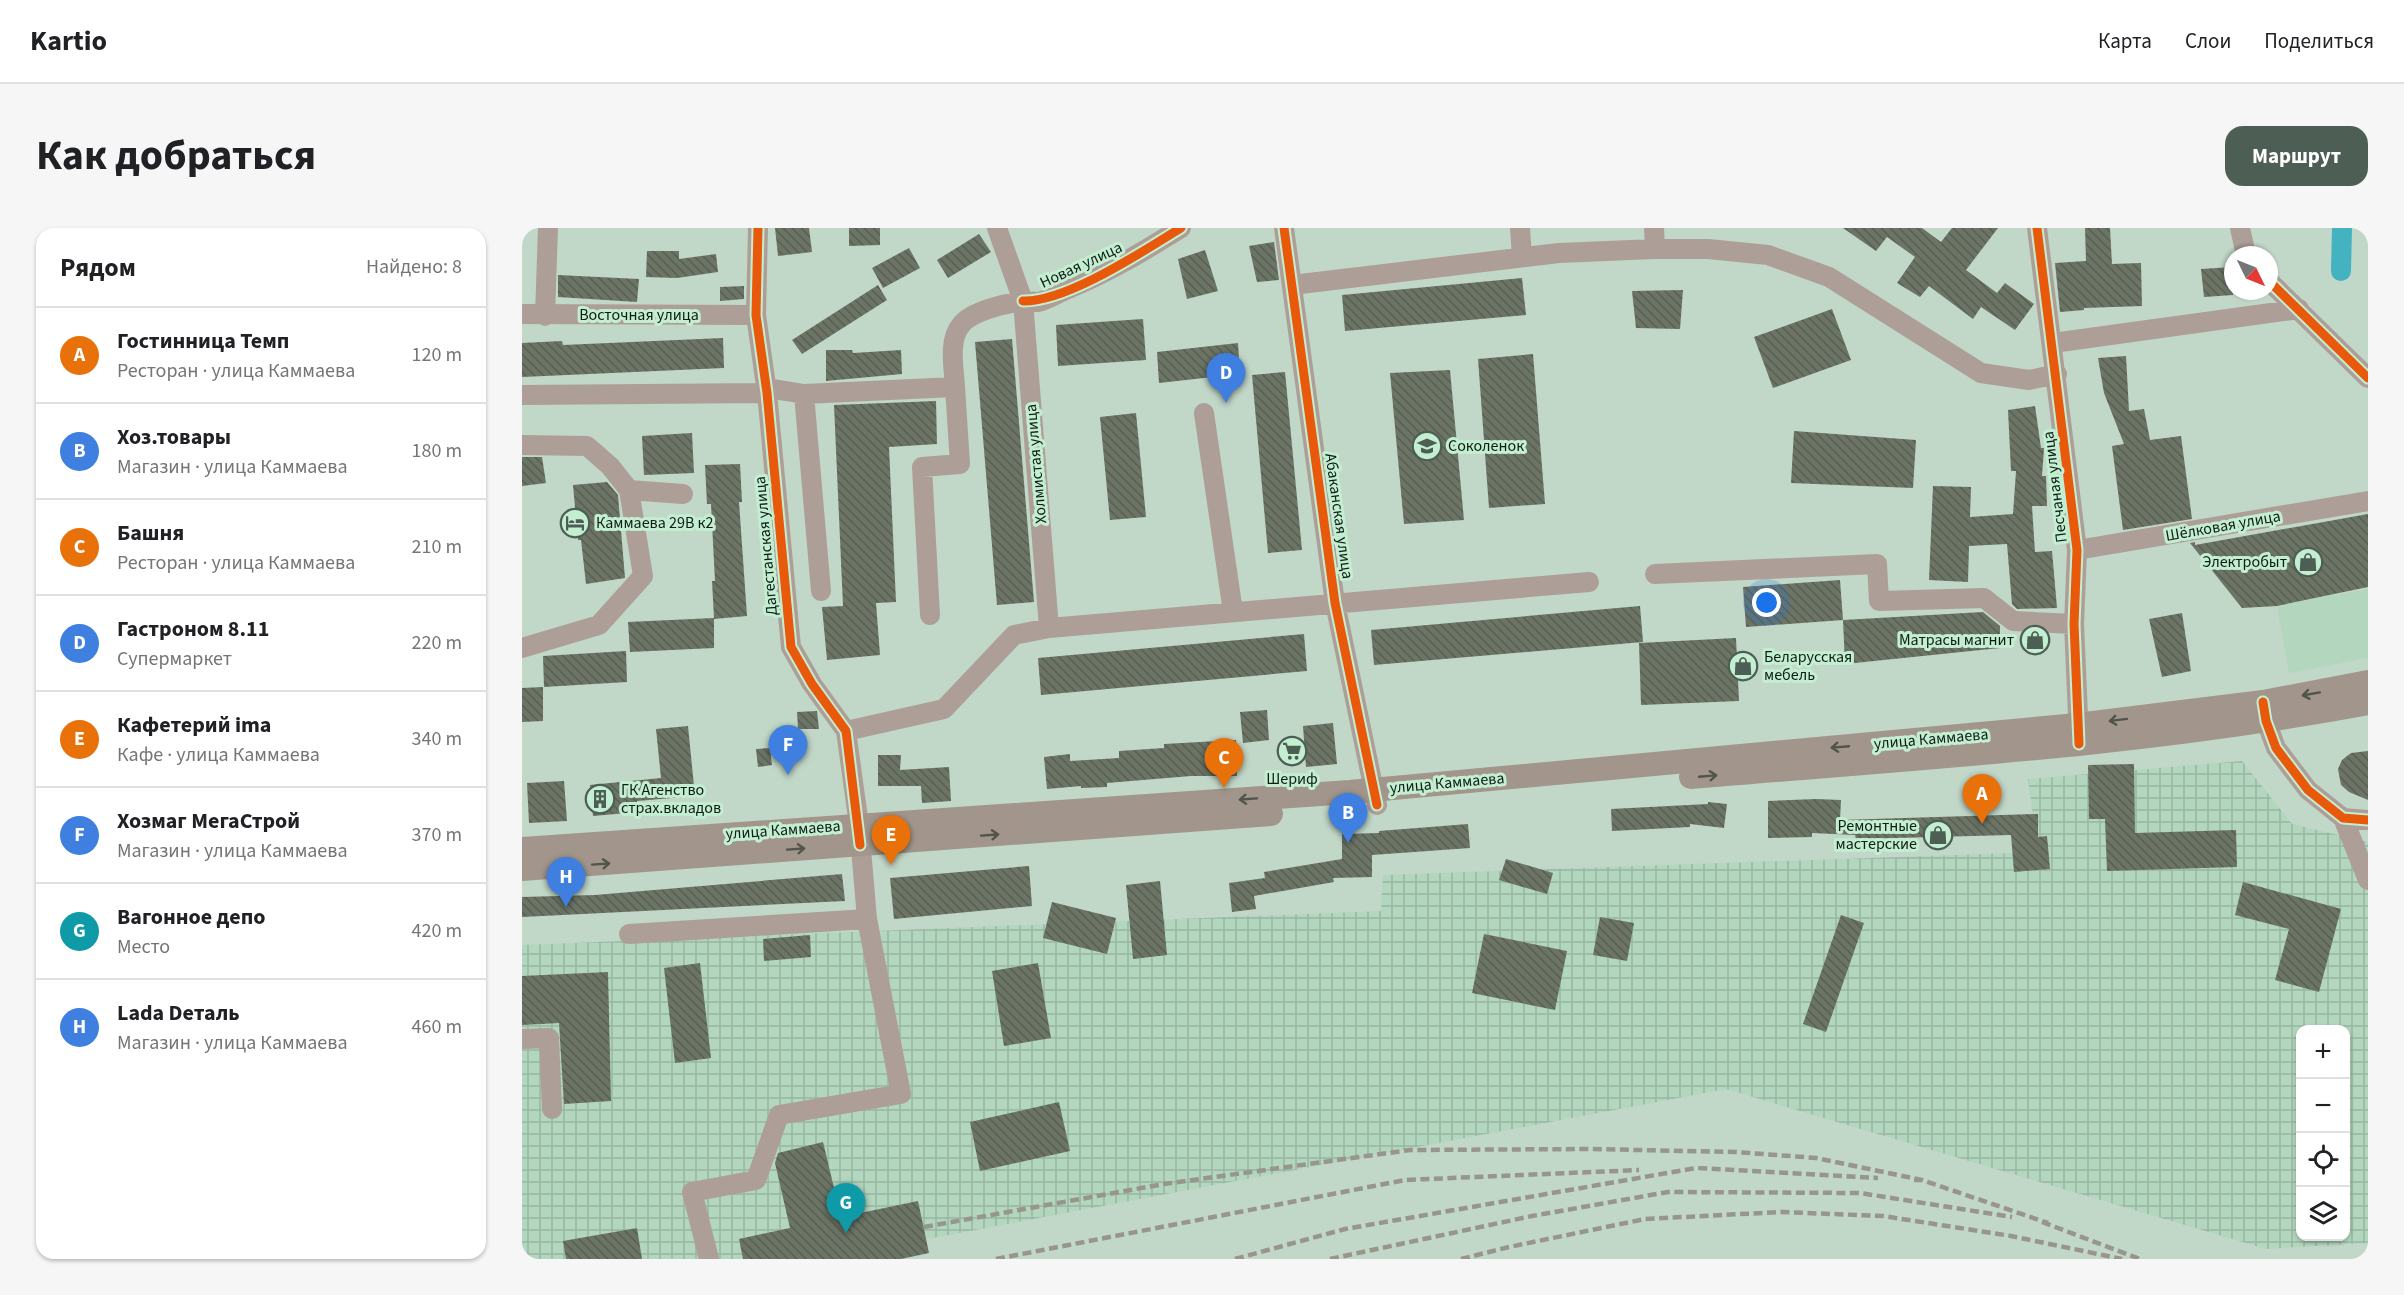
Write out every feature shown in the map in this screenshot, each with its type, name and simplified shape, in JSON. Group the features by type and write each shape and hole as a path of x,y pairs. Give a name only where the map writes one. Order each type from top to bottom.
{"main road":[{"name":"улица Каммаева","path":"2265,712 2368,682"},
{"name":"улица Каммаева","path":"522,869 859,835 1376,797 2078,734 2265,712 2368,703"},
{"name":"улица Каммаева","path":"522,849 859,835"}],"street":[{"path":"546,316 548,228"},
{"name":"Дагестанская улица","path":"709,1259 692,1192 756,1180 779,1115 901,1094 867,919 846,731 812,684 791,647 767,391 756,315 758,228"},
{"name":"Холмистая улица","path":"997,228 1023,301 1049,628"},
{"name":"Новая улица","path":"955,387 953,347 958,327 977,313 1023,301 1038,302 1122,264 1180,228"},
{"name":"Абаканская улица","path":"1284,228 1335,603 1376,797"},
{"path":"1520,228 1522,257"},
{"path":"1654,228 1655,249"},
{"name":"Песчаная улица","path":"2037,228 2078,550 2074,624 2078,734"},
{"path":"2240,228 2244,246"},
{"path":"1292,285 1559,253 1708,249 1768,255 1828,278 1981,373 2029,380 2057,374"},
{"path":"2278,289 2368,378"},
{"path":"2053,343 2299,309"},
{"name":"Восточная улица","path":"522,314 546,316 756,315"},
{"path":"522,395 767,391 804,394 955,387 960,464 922,467 930,615"},
{"path":"804,394 821,591"},
{"path":"1204,413 1233,612"},
{"path":"522,445 587,446 610,466 629,490 643,576 599,625 522,648"},
{"path":"629,490 683,494"},
{"name":"Шёлковая улица","path":"2078,550 2368,501"},
{"path":"1655,574 1877,564 1879,601 1984,598 2013,621 2074,624"},
{"path":"846,731 944,709 1014,635 1049,628 1589,582"},
{"path":"2265,712 2276,748 2308,790 2343,818 2368,880"},
{"path":"2343,818 2368,820"},
{"path":"629,934 867,919"},
{"path":"522,1039 549,1038 552,1109"}],"shaded area":[{"path":"2368,589 2368,658 2289,673 2277,606"},
{"path":"2242,761 2292,824 2368,842 2368,1243 2266,1249 1726,1089 821,1259 522,1259 522,945 1381,911 1383,875 2038,852 2028,779"}],"building":[{"path":"775,228 809,228 812,252 778,256"},
{"path":"849,228 880,228 880,245 849,246"},
{"path":"1843,228 1922,228 1941,242 1952,228 1998,228 1966,270 1997,293 2005,283 2034,304 2015,330 1981,307 1973,319 1929,286 1920,297 1897,283 1915,257 1887,237 1876,251"},
{"path":"2085,228 2110,228 2112,264 2141,263 2142,306 2084,308 2084,310 2060,312 2055,263 2086,261"},
{"path":"979,234 991,252 948,278 937,260"},
{"path":"1274,242 1279,280 1257,282 1249,246"},
{"path":"909,248 920,268 883,288 872,268"},
{"path":"1205,250 1218,291 1187,299 1178,259"},
{"path":"647,251 679,251 679,259 716,254 718,272 677,278 646,277"},
{"path":"2224,268 2224,296 2204,297 2201,269"},
{"path":"558,275 639,279 637,302 558,297"},
{"path":"1522,278 1526,315 1345,331 1342,295"},
{"path":"878,285 887,300 802,354 792,340"},
{"path":"744,286 744,299 720,301 720,287"},
{"path":"1683,290 1680,329 1636,328 1632,291"},
{"path":"1832,309 1851,360 1773,388 1754,337"},
{"path":"1143,319 1146,360 1058,366 1056,325"},
{"path":"723,338 724,368 522,377 522,343 562,341 563,345"},
{"path":"1012,339 1034,602 997,605 975,342"},
{"path":"1238,343 1240,374 1159,383 1157,352"},
{"path":"826,350 852,350 853,353 901,350 902,374 826,381"},
{"path":"1533,354 1545,504 1489,508 1478,359"},
{"path":"2126,356 2129,411 2144,409 2150,440 2181,436 2192,519 2123,530 2112,446 2124,444 2104,393 2098,358"},
{"name":"Соколенок","path":"1450,370 1464,520 1404,524 1390,373"},
{"path":"1285,372 1302,550 1268,553 1252,375"},
{"path":"936,401 937,444 889,447 896,602 876,603 880,655 827,660 822,607 843,606 834,405"},
{"path":"2035,406 2041,448 2044,448 2042,476 2046,476 2047,506 2032,506 2035,552 2052,551 2057,608 2017,609 2012,604 2007,544 1969,546 1968,582 1929,580 1933,486 1971,487 1970,517 2013,514 2016,471 2011,471 2008,410"},
{"path":"1136,413 1146,517 1110,520 1100,417"},
{"path":"1794,431 1916,440 1913,488 1791,483"},
{"path":"692,433 694,473 644,475 642,436"},
{"path":"522,457 542,457 546,483 522,486"},
{"path":"740,464 742,502 739,502 747,616 714,619 714,648 630,652 628,622 714,618 712,581 715,581 711,504 707,504 705,465"},
{"path":"607,482 618,495 625,578 586,584 581,540 578,540 573,485"},
{"path":"2368,514 2368,587 2277,606 2242,608 2190,543 2195,542 2195,545"},
{"path":"1840,580 1843,620 1746,627 1743,587"},
{"path":"1640,606 1643,642 1374,665 1371,630"},
{"path":"1983,612 2000,626 2000,648 1845,664 1843,620"},
{"path":"2182,613 2191,671 2162,677 2149,619"},
{"path":"1304,634 1307,671 1041,695 1038,658"},
{"path":"1736,638 1739,701 1641,705 1639,643"},
{"path":"626,651 627,682 544,687 543,656"},
{"path":"543,687 543,721 522,722 522,688"},
{"path":"1267,710 1269,740 1243,743 1240,712"},
{"path":"817,711 819,729 798,729 797,712"},
{"path":"1333,723 1337,764 1306,767 1303,726"},
{"path":"688,726 695,796 637,801 638,812 593,816 590,785 661,778 656,729"},
{"path":"1236,740 1237,776 1191,776 1107,783 1107,787 1081,788 1081,786 1047,789 1044,757 1070,754 1070,761 1119,758 1119,751 1164,748 1164,744"},
{"path":"770,748 772,765 758,767 756,749"},
{"path":"2368,751 2368,800 2349,792 2341,785 2338,769 2342,760 2351,753"},
{"path":"878,755 901,755 900,770 949,767 951,801 922,803 921,786 878,786"},
{"path":"2134,764 2135,833 2236,830 2237,867 2107,871 2105,819 2089,819 2088,765"},
{"path":"564,781 567,821 529,823 527,783"},
{"path":"1841,800 1840,820 2038,814 2038,837 2047,836 2050,869 2014,872 2011,835 1856,839 1855,835 1812,833 1812,837 1768,838 1768,801"},
{"path":"1708,802 1727,804 1724,828 1690,824 1690,827 1612,831 1611,809 1708,804"},
{"path":"1468,824 1470,848 1372,855 1372,877 1333,878 1334,882 1254,896 1256,909 1232,912 1229,883 1265,878 1264,872 1342,859 1342,834 1379,833 1379,831"},
{"path":"1506,859 1553,873 1547,894 1499,880"},
{"path":"1029,866 1032,906 894,919 890,878"},
{"path":"842,874 845,901 522,917 522,897 595,895"},
{"path":"1160,881 1167,955 1133,959 1126,885"},
{"path":"2243,882 2341,909 2319,992 2275,980 2289,929 2235,915"},
{"path":"1052,902 1116,918 1107,954 1043,938"},
{"path":"1841,915 1864,923 1826,1032 1803,1024"},
{"path":"1600,917 1634,923 1627,961 1593,955"},
{"path":"1484,934 1567,951 1555,1010 1472,993"},
{"path":"810,935 811,957 764,961 763,939"},
{"path":"700,963 711,1058 675,1063 664,968"},
{"path":"1038,963 1051,1038 1004,1046 992,971"},
{"path":"608,972 611,1101 564,1104 559,1023 522,1025 522,976"},
{"path":"1059,1102 1070,1151 980,1171 970,1122"},
{"path":"823,1142 841,1217 918,1201 929,1253 901,1259 743,1259 739,1239 790,1228 775,1163 778,1153"},
{"path":"637,1228 642,1259 566,1259 563,1241"}],"waterway":[{"path":"2341,271 2342,228"}],"railway":[{"path":"924,1227 1164,1184 1410,1150 1590,1149 1736,1152 1816,1158 1922,1180"},
{"path":"1235,1259 1345,1229 1696,1168 1878,1178"},
{"path":"996,1259 1405,1180 1639,1170"},
{"path":"1914,1180 1922,1180 2048,1223"},
{"path":"1330,1259 1532,1216 1668,1192 1860,1193 2012,1217"},
{"path":"1461,1259 1645,1219 1781,1212 1883,1216 2011,1236 2122,1259"},
{"path":"2042,1222 2140,1259"}],"cycle path":[{"path":"758,228 756,315 767,393 791,647 812,684 846,731 860,845"},
{"path":"1023,301 1061,293 1104,274 1181,228"},
{"path":"1284,228 1335,603 1377,805"},
{"path":"2037,228 2077,550 2074,624 2079,744"},
{"path":"2278,290 2368,378"},
{"path":"2263,702 2266,721 2276,748 2308,790 2343,818 2368,820"}],"place":[{"name":"Гастроном 8.11","path":"1226,403"},
{"name":"Соколенок","path":"1427,446"},
{"name":"Каммаева 29В к2","path":"575,523"},
{"name":"Электробыт","path":"2308,562"},
{"name":"Матрасы магнит","path":"2035,640"},
{"name":"Беларусская мебель","path":"1743,666"},
{"name":"Шериф","path":"1292,751"},
{"name":"Хозмаг МегаСтрой","path":"788,775"},
{"name":"Башня","path":"1224,788"},
{"name":"ГК Агенство страх.вкладов","path":"600,799"},
{"name":"Гостинница Темп","path":"1982,824"},
{"name":"Ремонтные мастерские","path":"1938,835"},
{"name":"Хоз.товары","path":"1348,843"},
{"name":"Кафетерий ima","path":"891,865"},
{"name":"Lada Dеталь","path":"566,907"},
{"name":"Вагонное депо","path":"846,1233"}]}
